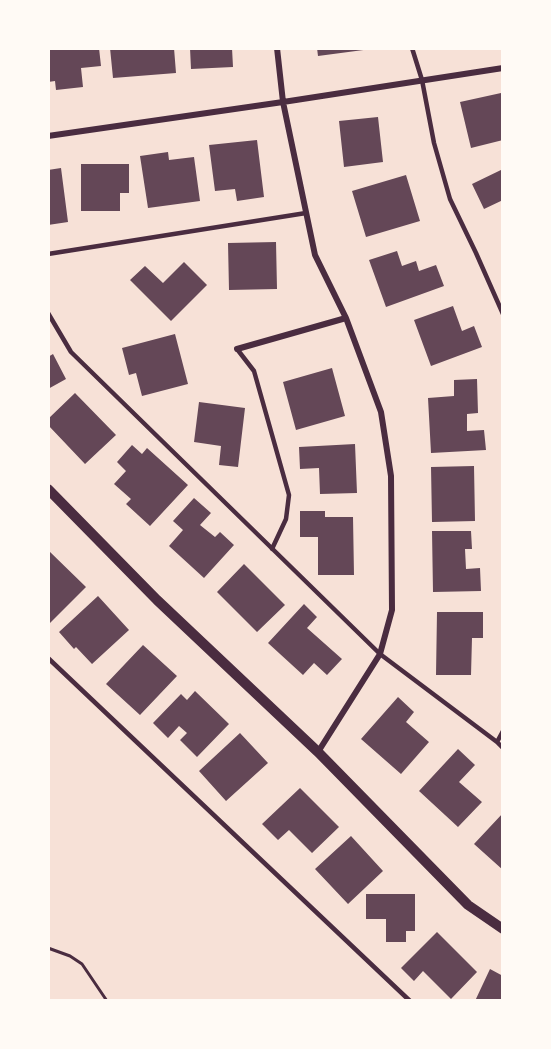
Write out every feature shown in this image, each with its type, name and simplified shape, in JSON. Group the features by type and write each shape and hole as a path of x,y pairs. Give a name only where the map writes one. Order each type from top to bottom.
{"street":[{"path":"277,48 283,102 315,255 346,318 381,412 391,476 392,610 380,654 318,752"},
{"path":"48,136 503,68"},
{"path":"237,349 346,318"},
{"path":"49,492 157,600 318,752 468,905 503,929"}],"lane":[{"path":"412,48 422,80 434,143 450,199 503,315"},
{"path":"48,254 306,213"},
{"path":"48,313 71,352 380,654 503,748"},
{"path":"237,349 254,371 289,495 286,519 272,549"},
{"path":"48,658 410,1001"},
{"path":"497,742 503,731"}],"path":[{"path":"48,948 70,956 82,964 107,1001"}],"building":[{"path":"99,48 101,66 81,68 83,87 56,90 55,81 48,82 48,49"},
{"path":"110,48 174,48 176,73 113,78"},
{"path":"190,48 232,48 233,67 191,69"},
{"path":"317,48 371,48 371,49 318,56"},
{"path":"501,93 503,140 471,148 460,102"},
{"path":"378,117 383,162 344,167 339,121"},
{"path":"257,140 264,197 237,201 235,189 215,191 209,145"},
{"path":"168,152 169,160 194,157 200,201 148,208 140,156"},
{"path":"81,164 129,164 129,193 120,193 120,211 81,211"},
{"path":"61,168 68,222 48,225 48,170"},
{"path":"503,169 503,200 484,209 472,184"},
{"path":"406,175 420,221 366,237 352,191"},
{"path":"276,242 277,289 229,290 228,243"},
{"path":"397,251 402,266 416,261 419,271 436,265 444,286 386,307 369,260"},
{"path":"184,262 207,285 171,321 130,280 145,266 163,283"},
{"path":"453,306 462,331 474,326 482,347 431,366 414,320"},
{"path":"175,334 188,384 142,396 136,373 129,375 122,348"},
{"path":"53,354 66,379 48,389 48,357"},
{"path":"332,368 345,416 296,430 283,382"},
{"path":"477,379 478,413 467,414 467,431 484,430 486,450 431,453 428,398 454,396 454,380"},
{"path":"75,393 116,435 85,464 48,425 48,419"},
{"path":"199,402 245,408 238,467 219,465 221,446 194,442"},
{"path":"355,444 357,493 320,494 319,468 300,469 299,447"},
{"path":"132,445 142,454 147,448 188,485 150,526 126,504 131,499 114,484 126,471 117,462"},
{"path":"474,466 475,521 432,522 431,467"},
{"path":"194,498 211,513 200,525 215,537 220,532 234,545 204,578 169,546 183,530 173,521"},
{"path":"300,511 325,511 325,517 353,517 354,575 318,575 318,537 300,537"},
{"path":"432,531 471,531 472,549 465,549 466,569 480,568 481,591 433,592"},
{"path":"48,550 86,587 48,625"},
{"path":"244,564 285,605 257,632 217,592"},
{"path":"98,596 129,630 92,664 59,632"},
{"path":"304,604 317,617 307,628 342,659 327,675 314,663 303,675 268,643"},
{"path":"437,612 483,612 483,638 472,638 471,675 436,675"},
{"path":"143,645 177,676 140,715 106,684"},
{"path":"195,691 229,724 197,757 180,740 187,733 179,726 168,738 153,723 181,694 187,700"},
{"path":"398,697 414,712 406,722 429,742 401,774 361,739"},
{"path":"240,733 268,763 226,801 199,771"},
{"path":"458,749 475,765 459,782 482,802 458,827 419,791"},
{"path":"300,788 339,827 312,853 289,830 278,840 262,824"},
{"path":"503,813 503,870 474,844"},
{"path":"351,836 383,871 348,904 315,869"},
{"path":"366,894 415,894 415,931 406,931 406,942 386,942 386,919 366,919"},
{"path":"437,932 477,972 451,999 423,971 414,981 401,968"},
{"path":"490,969 503,976 503,1001 475,1001"}]}
